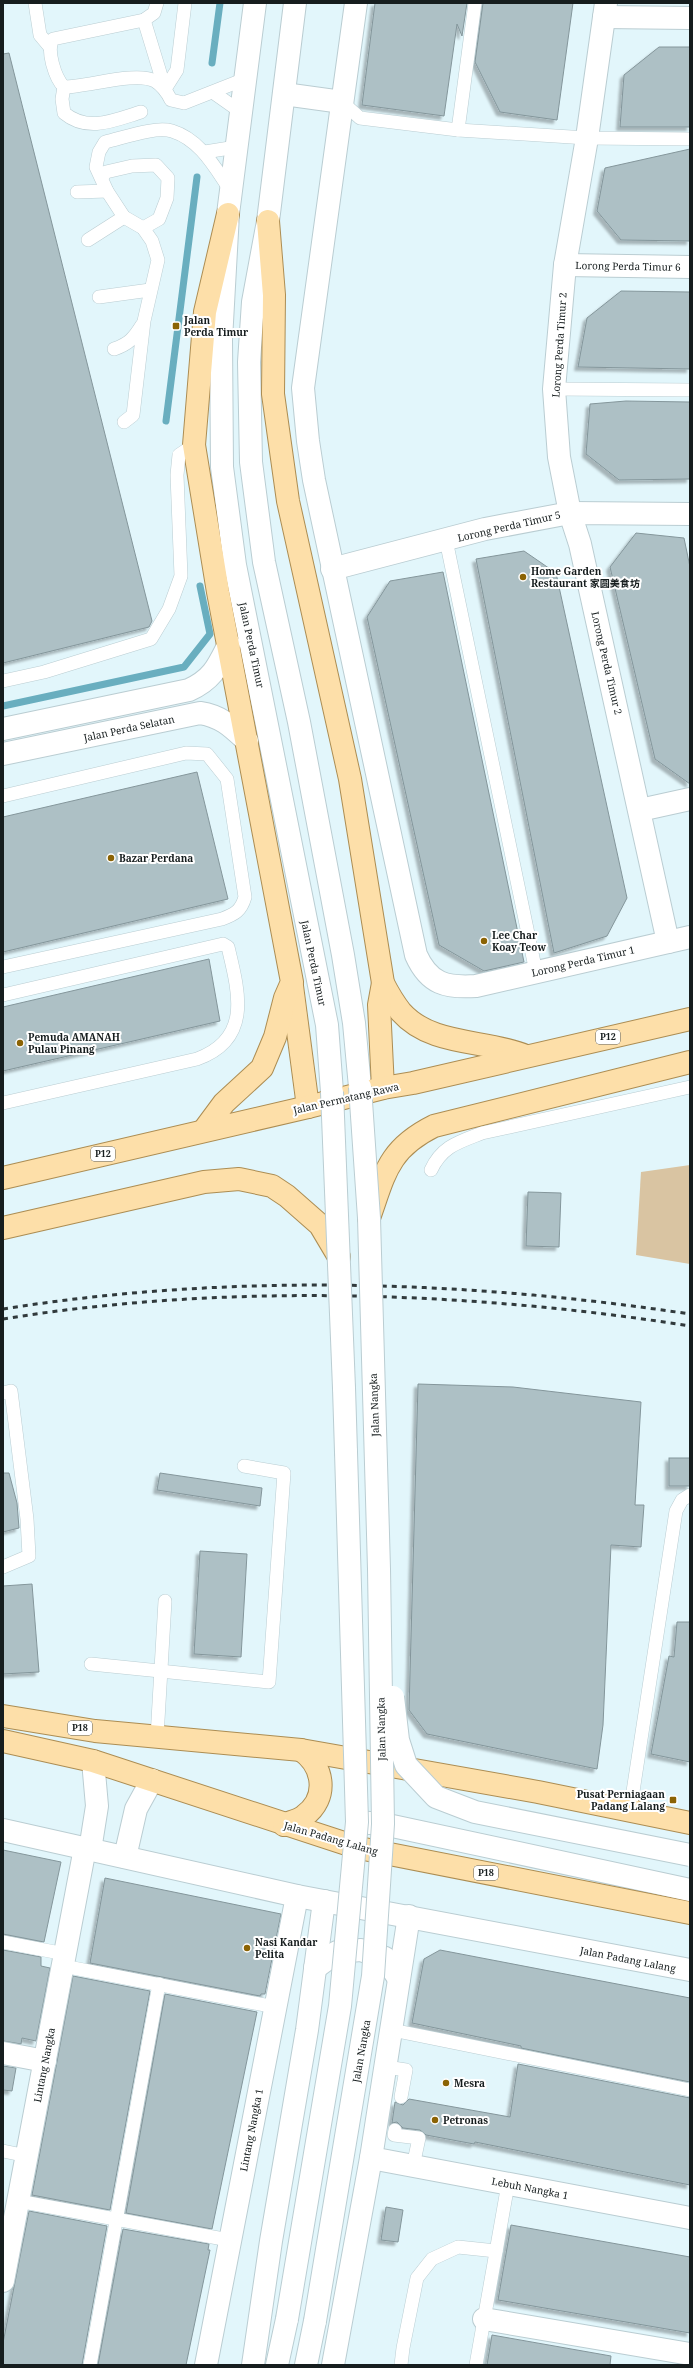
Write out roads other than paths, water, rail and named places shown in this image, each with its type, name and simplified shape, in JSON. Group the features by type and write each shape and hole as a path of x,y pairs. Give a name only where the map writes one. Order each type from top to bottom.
{"main road":[{"path":"228,214 205,312 194,445 229,644 292,982 308,1107"},
{"path":"268,221 274,295 273,394 288,500 350,779 382,983 379,1005 383,1088"},
{"path":"204,1130 224,1103 262,1068 273,1043 285,998 292,982"},
{"path":"382,983 401,1011 414,1023 430,1033 511,1049 526,1056"},
{"name":"Jalan Permatang Rawa","path":"3,1178 308,1107 383,1088 413,1083 690,1019"},
{"path":"369,1218 387,1168 396,1153 406,1143 429,1129 454,1121 690,1062"},
{"path":"3,1228 204,1182 239,1179 272,1186 287,1196 320,1225 339,1257"},
{"name":"P18","path":"3,1716 95,1731 301,1750 538,1792 690,1823"},
{"name":"Jalan Padang Lalang","path":"3,1741 93,1761 284,1825 359,1848 690,1913"},
{"path":"284,1825 303,1817 313,1808 321,1789 321,1782 315,1763 301,1750"},
{"path":"359,1848 351,1834 348,1818 349,1802 355,1787 365,1774 379,1765"}],"street":[{"name":"Jalan Perda Timur","path":"255,3 228,214 221,340 220,430 228,523 327,1025 332,1092 339,1257"},
{"path":"268,221 295,3"},
{"path":"332,569 308,441 303,388 356,3"},
{"path":"605,10 690,18"},
{"name":"Lorong Perda Timur 2","path":"605,10 587,138 566,265 554,389 559,456 570,513 580,544 668,942"},
{"path":"284,94 342,102"},
{"name":"Jalan Nangka","path":"268,221 253,302 249,362 251,462 264,562 299,722 343,955 354,1023 369,1218 379,1569 383,1824 373,1976 315,2321 306,2365"},
{"name":"Lorong Perda Timur 6","path":"566,265 690,267"},
{"name":"Lorong Perda Timur 5","path":"332,569 492,527 570,513 690,514"},
{"name":"Lorong Perda Timur 1","path":"332,569 416,955 428,975 438,982 448,986 476,986 690,937"},
{"path":"3,729 189,690 204,683 216,669 229,644"},
{"name":"Jalan Perda Selatan","path":"3,754 200,713 214,714 230,725 247,741"},
{"path":"640,810 690,799"},
{"path":"277,2365 287,2319 340,2006 357,1822 339,1257"},
{"path":"379,1569 398,1740 406,1765 436,1797 475,1812 690,1855"},
{"name":"Lintang Nangka","path":"3,2281 5,2255 18,2201 64,1960 97,1806 93,1761"},
{"path":"125,1857 136,1809 152,1780"},
{"path":"357,1822 383,1824 690,1890"},
{"name":"Jalan Padang Lalang","path":"3,1830 297,1896 690,1970"},
{"name":"Lintang Nangka 1","path":"206,2365 229,2240 297,1896"},
{"path":"253,2365 271,2241 307,2030 324,1901"},
{"path":"333,2365 351,2276 371,2158 409,1916"},
{"path":"315,1968 337,1952 361,1950 385,1958 399,1979"},
{"path":"3,2053 45,2061"},
{"name":"Lebuh Nangka 1","path":"371,2158 690,2218"},
{"path":"484,2319 690,2354"}],"lane":[{"path":"34,3 40,35 50,47 58,81 64,87"},
{"path":"50,47 53,38 144,20 154,14 157,3"},
{"path":"165,89 177,70 185,3"},
{"path":"458,130 475,3"},
{"path":"144,20 165,89 171,100 184,103 214,93 245,79"},
{"path":"64,87 127,78 153,80 165,89"},
{"path":"64,87 62,99 64,113 74,122 104,124 141,112"},
{"path":"214,93 241,112"},
{"path":"342,102 360,118 458,130 587,138 690,139"},
{"path":"124,422 132,416 144,322 158,260 152,241 143,228 124,217 107,191 102,177 96,167 99,152 106,142 147,131 171,131 205,152 231,191"},
{"path":"205,152 236,148"},
{"path":"102,177 106,172 112,170 132,166 156,165 168,178 167,198 160,219 143,228"},
{"path":"77,192 107,191"},
{"path":"88,240 124,217"},
{"path":"99,297 150,290"},
{"path":"114,349 127,344 135,338 144,322"},
{"path":"554,389 690,390"},
{"path":"3,681 44,672 151,639 169,609 181,576 177,476 179,455 194,445"},
{"path":"446,540 536,972"},
{"path":"3,796 186,753 207,754 227,779 245,897 242,907 236,914 222,919 3,967"},
{"path":"3,995 223,944 228,947 239,1002 238,1016 229,1037 221,1047 197,1059 3,1103"},
{"path":"431,1170 437,1157 453,1144 482,1133 690,1087"},
{"path":"3,1393 11,1391 27,1519 29,1556 3,1567"},
{"path":"91,1664 269,1682 284,1473 244,1466"},
{"path":"630,1811 676,1511 682,1500 690,1495"},
{"path":"157,1736 165,1602"},
{"path":"3,1942 64,1960 159,1984 275,2007"},
{"path":"90,2365 159,1984"},
{"path":"392,2030 690,2090"},
{"path":"386,2067 406,2070 401,2097"},
{"path":"395,2130 394,2135 419,2138 413,2166"},
{"path":"3,2151 27,2156"},
{"path":"476,2365 508,2184"},
{"path":"18,2201 229,2240"},
{"path":"401,2365 417,2278 432,2259 458,2247 496,2251"}],"waterway":[{"path":"212,63 220,3"},
{"path":"166,421 197,177"},
{"path":"3,706 184,667 210,634 200,586"}],"railway":[{"path":"3,1309 88,1297 174,1290 260,1286 346,1285 433,1288 519,1294 690,1314"},
{"path":"3,1319 87,1308 172,1300 259,1296 346,1296 434,1299 520,1305 606,1314 690,1326"}],"place":[{"name":"Jalan Perda Timur","path":"176,326"},
{"name":"Home Garden Restaurant 家圆美食坊","path":"523,577"},
{"name":"Bazar Perdana","path":"111,858"},
{"name":"Lee Char Koay Teow","path":"484,941"},
{"name":"Pemuda AMANAH Pulau Pinang","path":"20,1043"},
{"name":"Pusat Perniagaan Padang Lalang","path":"673,1800"},
{"name":"Nasi Kandar Pelita","path":"247,1948"},
{"name":"Mesra","path":"446,2083"},
{"name":"Petronas","path":"435,2120"}]}
